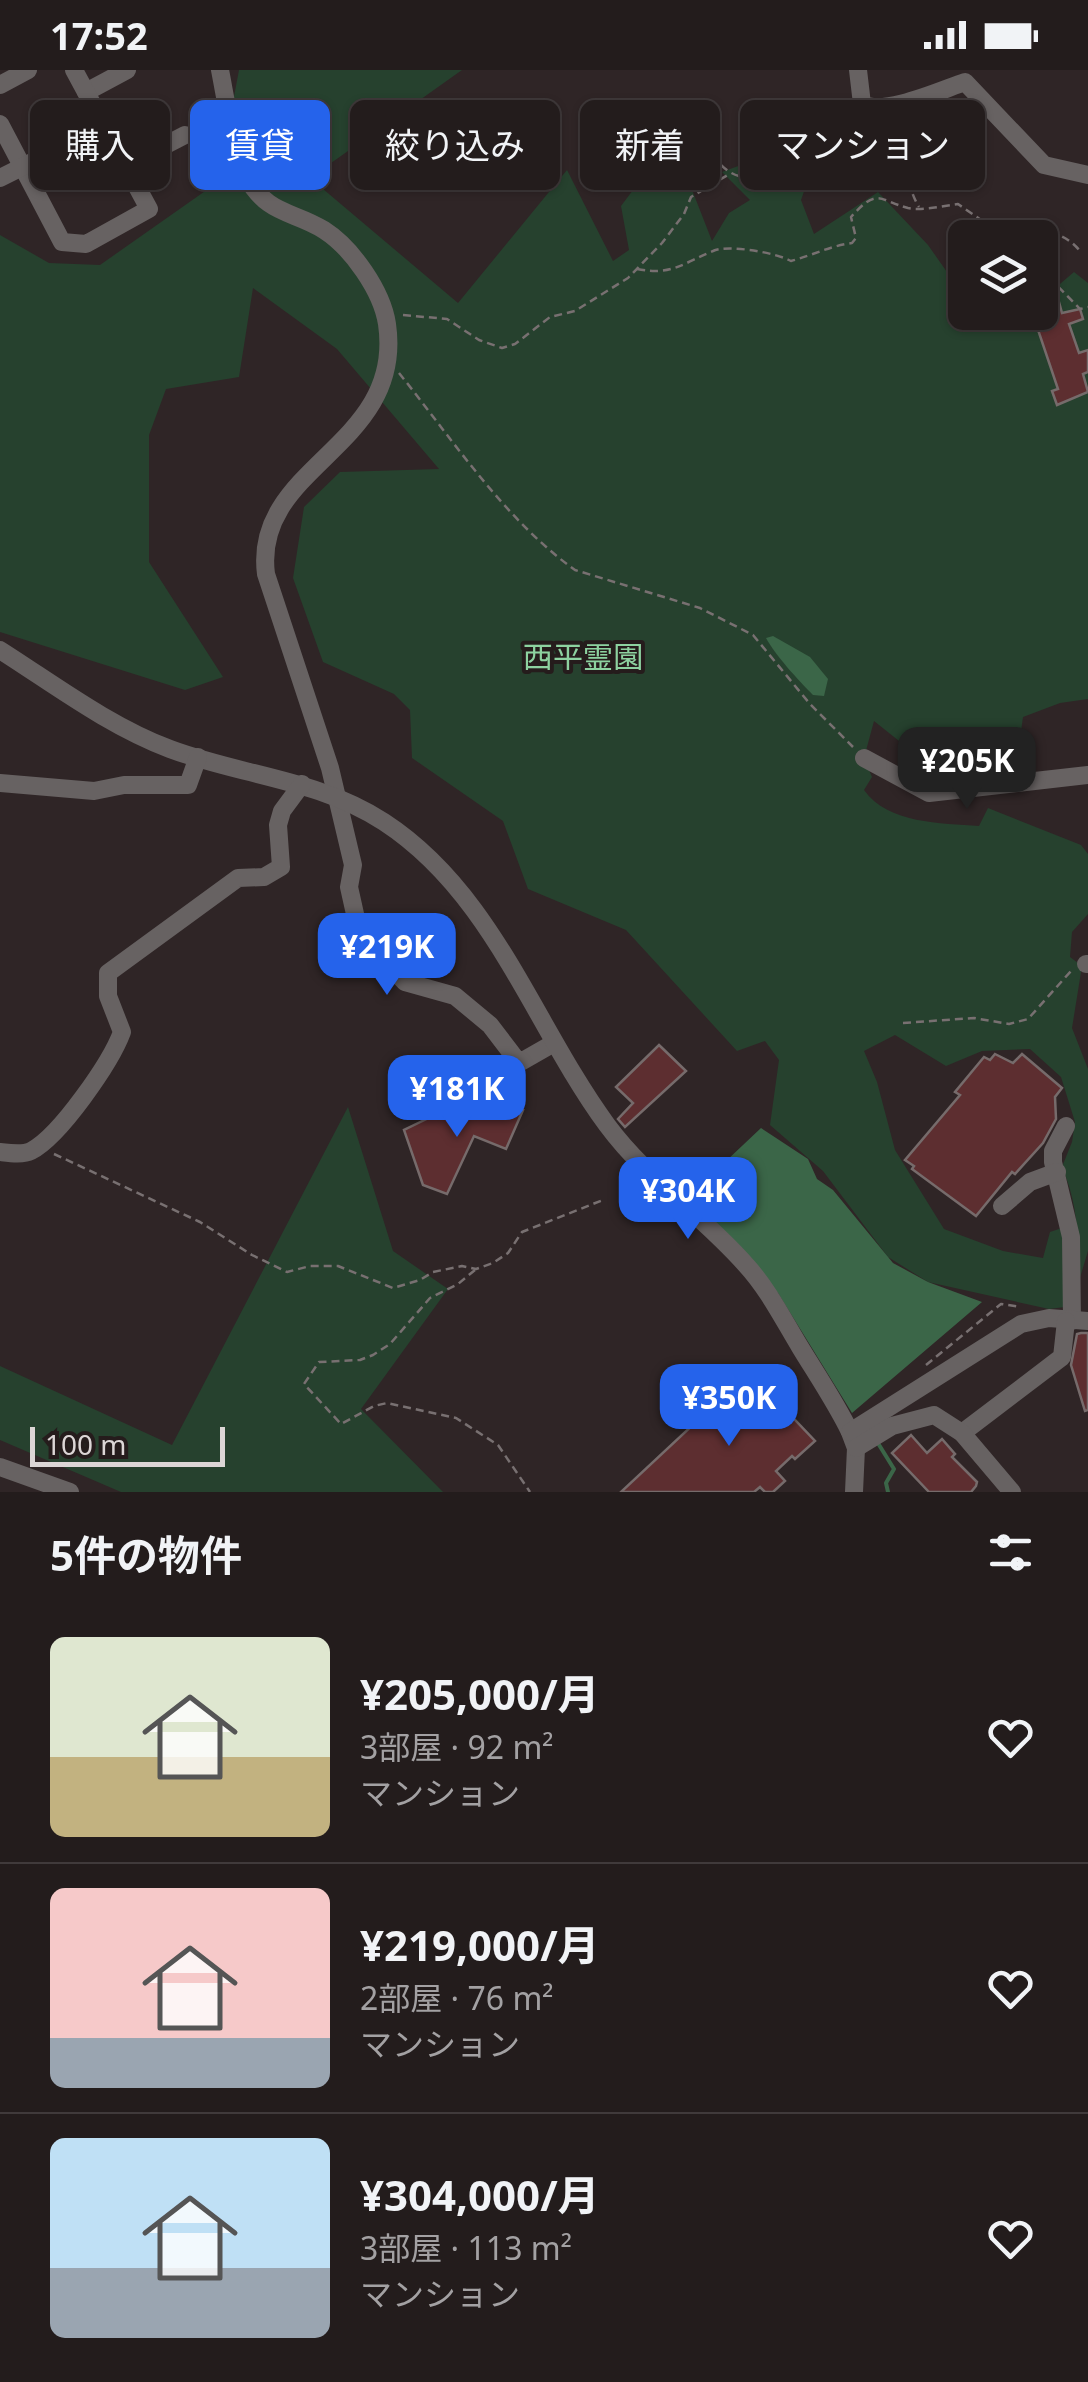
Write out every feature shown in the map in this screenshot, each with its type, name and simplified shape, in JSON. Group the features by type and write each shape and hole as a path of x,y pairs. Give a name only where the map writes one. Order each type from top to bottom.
{"street":[{"path":"0,85 28,70"},
{"path":"74,70 90,100"},
{"path":"86,92 127,70"},
{"path":"220,70 243,173 281,213 324,230 348,252 372,284 387,324 380,390 367,414 290,494 272,520 262,548 266,574 336,795 353,866 349,887 356,923 405,982 454,996 490,1025 519,1064 554,1042"},
{"path":"858,70 862,100"},
{"path":"912,100 972,76 1044,164 1088,175"},
{"path":"0,124 30,181"},
{"path":"170,143 185,135"},
{"path":"0,178 30,164"},
{"path":"35,190 62,242 86,244 149,209 139,190"},
{"path":"0,650 106,718 170,750 336,795 421,849 460,890 490,933 608,1127 646,1171 748,1267 770,1298 853,1440 854,1492"},
{"path":"0,783 94,791 124,785 188,785 198,757"},
{"path":"864,758 930,794 1088,776"},
{"path":"0,1152 28,1153 54,1134 115,1052 122,1032 108,996 108,973 238,878 264,877 281,867 278,825 282,811 302,784"},
{"path":"962,1433 1062,1357 1075,1321 1070,1237 1053,1151 1066,1126"},
{"path":"1002,1206 1030,1182 1057,1172"},
{"path":"853,1440 1021,1324 1036,1319 1075,1321"},
{"path":"853,1440 934,1415 962,1433 1012,1492"},
{"path":"0,1467 42,1488 70,1492"}],"path":[{"path":"720,167 740,175"},
{"path":"382,310 417,318 447,319 478,340 502,348 515,344 550,317 575,311 637,269 684,214 691,197 731,173"},
{"path":"912,190 920,208"},
{"path":"637,269 652,272 680,268 716,248 779,254 792,261 826,247 852,243 856,238 851,217 871,200 886,197 912,210 958,204 982,220"},
{"path":"1058,234 1080,251"},
{"path":"1058,286 1080,309 1088,307"},
{"path":"386,356 464,459 522,524 575,570 700,608 752,635 810,704 864,758"},
{"path":"903,1023 974,1018 1009,1024 1028,1019 1069,972 1087,964"},
{"path":"46,1140 54,1156 200,1222 287,1272 310,1266 338,1266 393,1288 432,1272 462,1266 476,1269"},
{"path":"530,1492 498,1445 456,1418 387,1403 341,1424 304,1384 319,1362 360,1360 382,1350 430,1298 508,1253 522,1232 603,1200"}],"green space":[{"path":"239,70 462,70 420,100 350,100 350,150 330,164 330,100 233,100"},
{"path":"740,165 740,190 722,172"},
{"name":"西平霊園","path":"567,170 613,261 629,250 621,206 633,190 692,190 712,241 729,213 750,200 740,190 804,190 801,200 814,234 878,192 928,245 948,273 948,330 1058,330 1058,286 1074,272 1088,283 1088,699 1060,703 1023,717 1019,746 1007,756 1008,778 948,780 874,721 864,758 872,777 864,790 874,801 901,816 979,826 988,808 1081,845 1088,854 1088,914 1072,932 1070,957 1082,966 1072,1028 1088,1069 1088,1251 1076,1291 1077,1228 1062,1167 1075,1122 1061,1077 1030,1049 982,1051 946,1066 895,1035 864,1051 877,1082 895,1150 944,1229 1003,1251 1043,1258 1050,1232 1062,1228 1065,1307 1049,1309 928,1282 888,1257 823,1171 770,1125 779,1060 765,1041 737,1051 626,930 528,889 503,821 412,758 410,710 394,694 323,662 293,578 304,507 340,472 439,469 337,349 253,288 239,377 166,389 149,435 149,562 223,677 185,690 0,632 0,235 49,263 100,265 207,190 324,190 458,303 551,190 560,190 560,179"},
{"path":"348,1107 393,1251 448,1289 361,1409 443,1492 121,1492 0,1440 0,1366 172,1445"}],"shaded area":[{"path":"773,636 810,657 828,679 824,696 813,695 788,668 766,638"},
{"path":"761,1128 808,1159 817,1179 833,1190 893,1263 928,1282 982,1302 852,1413 778,1293 689,1196"}],"building":[{"path":"1058,302 1062,313 1080,309 1083,319 1069,324 1079,353 1088,350 1088,372 1083,374 1088,392 1057,405 1052,391 1058,389 1038,330 1058,330"},
{"path":"659,1045 686,1071 625,1127 618,1119 633,1103 616,1087"},
{"path":"995,1054 1013,1063 1022,1054 1062,1088 1055,1097 1056,1119 1043,1143 1015,1174 1012,1172 976,1216 905,1160 960,1095 955,1092 984,1057 990,1060"},
{"path":"487,1098 523,1110 506,1149 474,1136 447,1194 423,1185 404,1130 441,1112 451,1116 456,1110 477,1118"},
{"path":"1088,1333 1085,1411 1071,1365 1077,1334"},
{"path":"743,1378 768,1406 776,1400 815,1441 776,1471 785,1481 773,1492 760,1487 754,1492 621,1492"},
{"path":"911,1435 927,1453 942,1439 955,1454 952,1457 977,1482 971,1492 929,1492 892,1453"}],"waterway":[{"path":"876,1440 894,1469 886,1483 888,1492"}]}
